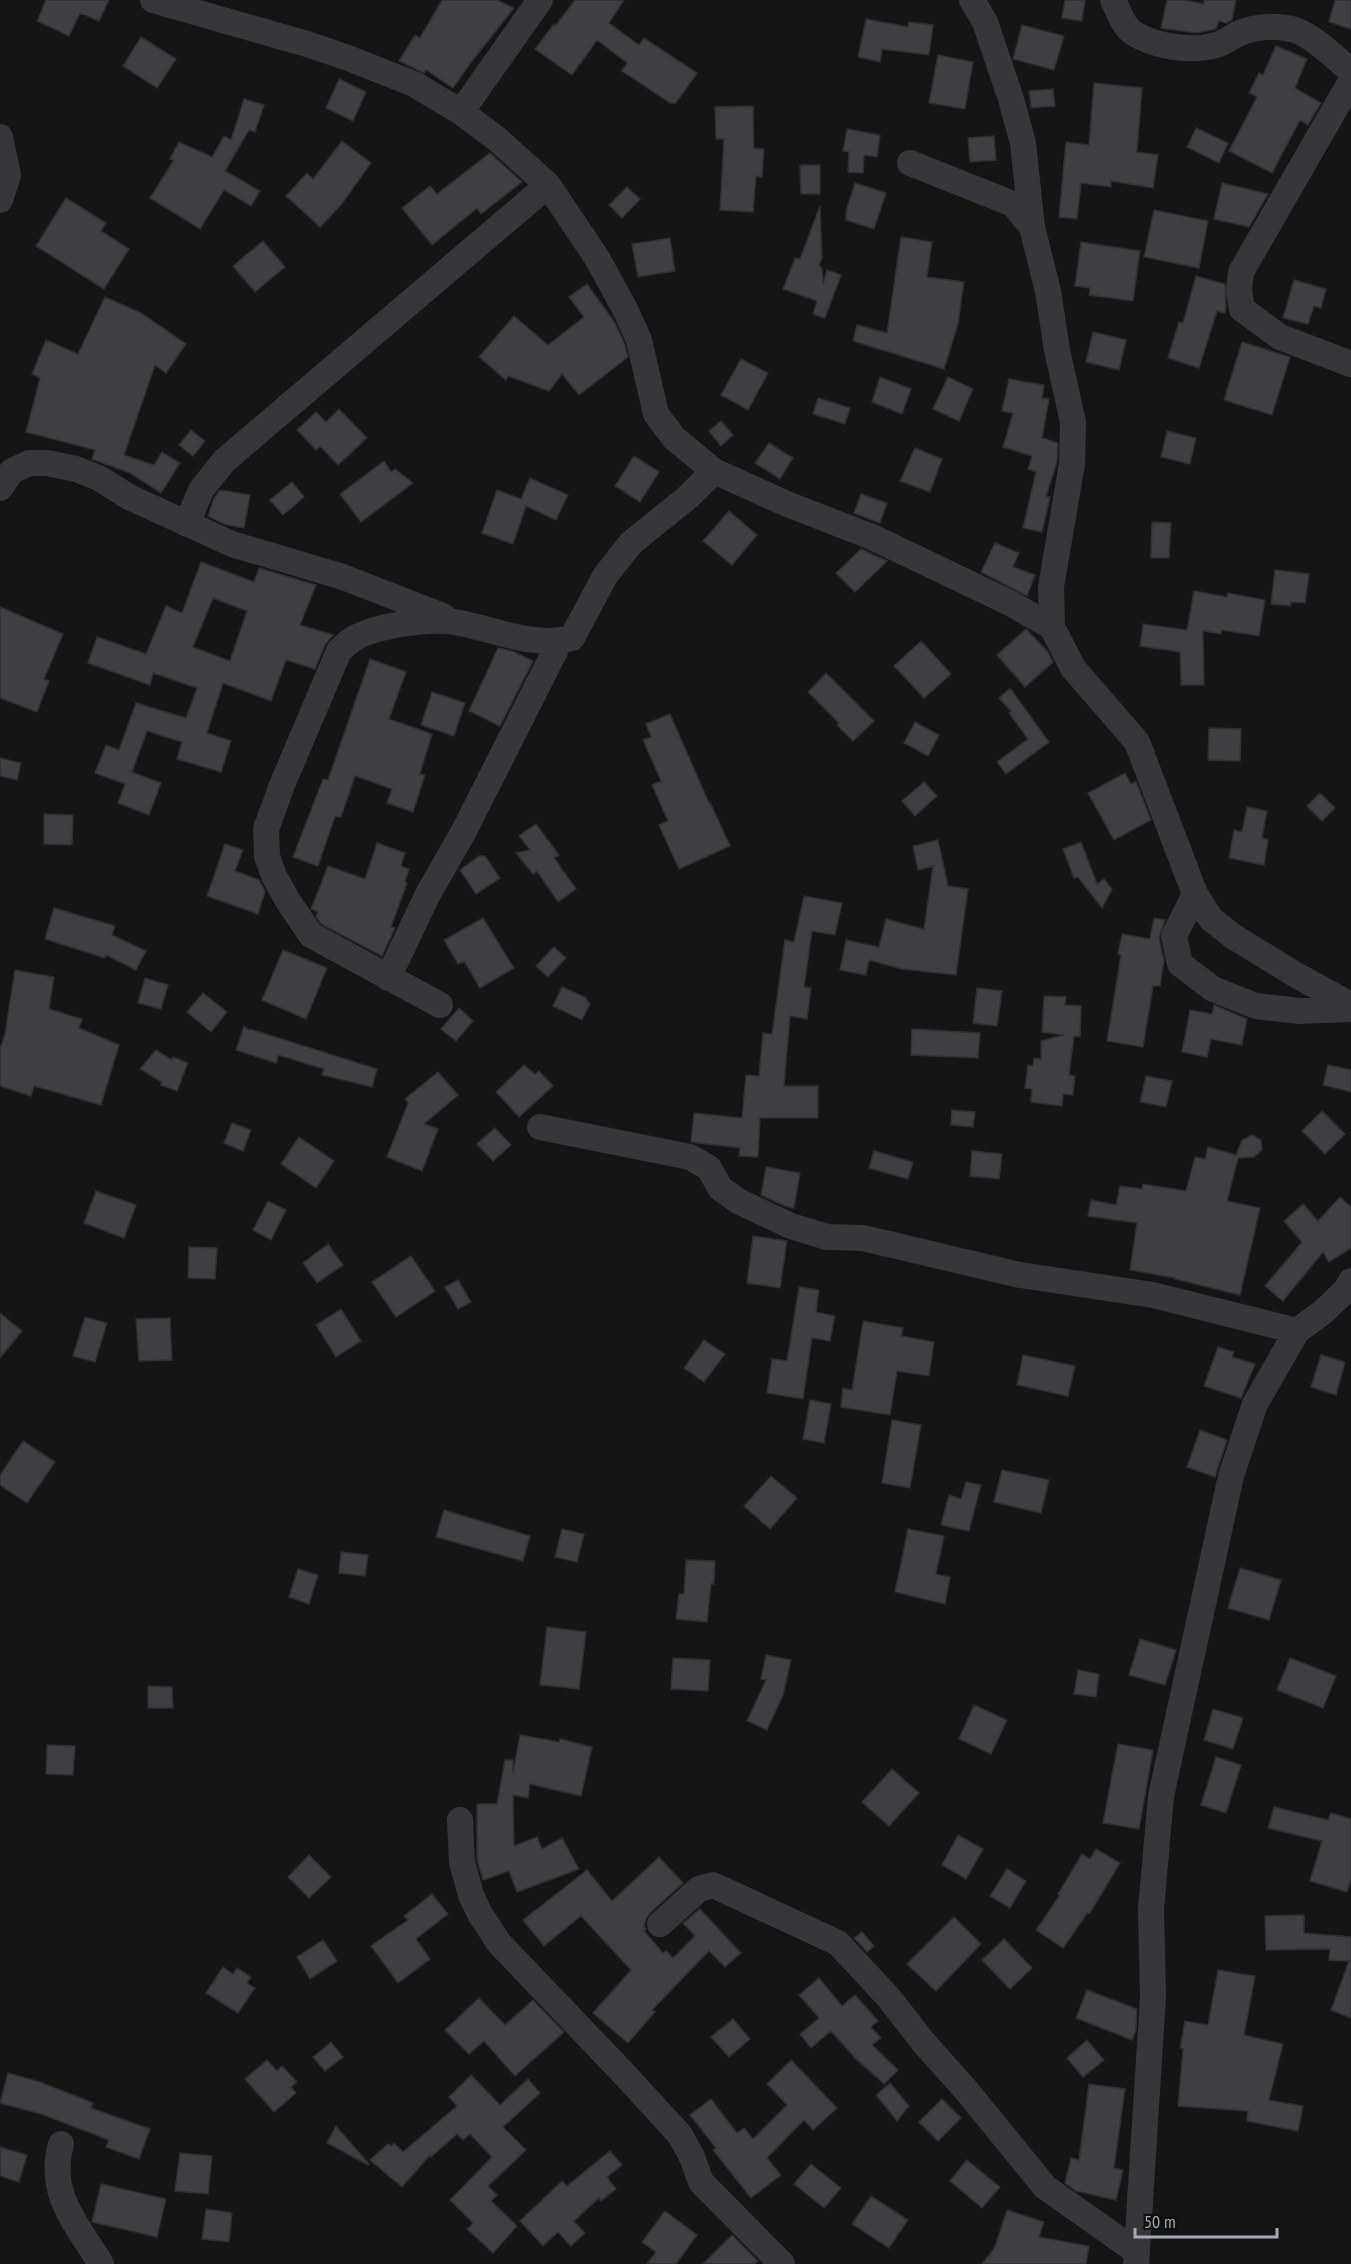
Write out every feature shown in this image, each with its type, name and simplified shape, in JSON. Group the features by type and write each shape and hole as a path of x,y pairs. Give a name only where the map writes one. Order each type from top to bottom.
{"street":[{"path":"153,0 348,58 414,84 461,112 497,139 548,185 597,258 639,340 656,414 674,438 714,471 787,504 872,537 1010,603 1052,627"},
{"path":"461,112 540,0"},
{"path":"972,0 985,22 1020,132 1032,227 1048,291 1057,350 1073,422 1072,464 1051,587 1052,627 1073,668 1137,742 1195,894 1211,919 1234,937 1351,1007"},
{"path":"1113,0 1123,21 1134,34 1165,45 1195,50 1218,45 1241,32 1264,26 1295,30 1315,42 1351,70"},
{"path":"1351,81 1241,272 1239,291 1242,309 1258,323 1280,337 1351,364"},
{"path":"0,137 8,175 0,200"},
{"path":"910,163 1013,204 1032,227"},
{"path":"187,524 201,490 224,461 548,185"},
{"path":"0,488 12,471 29,463 47,463 76,469 99,478 129,497 232,544 343,577 458,622 515,637 560,641 572,638 605,576 632,543 688,497 714,471"},
{"path":"440,1005 311,935 274,876 267,856 266,829 282,785 339,651 352,639 381,628 415,622 458,622"},
{"path":"388,978 428,894 464,831 560,641"},
{"path":"1195,894 1174,936 1180,964 1213,989 1256,1006 1299,1011 1351,1007"},
{"path":"540,1127 690,1157 709,1168 720,1188 738,1201 791,1226 827,1237 863,1238 1020,1275 1153,1295 1297,1331"},
{"path":"1136,2258 1153,1997 1151,1909 1161,1796 1231,1476 1255,1404 1297,1331 1323,1312 1346,1290 1351,1281"},
{"path":"460,1820 462,1862 471,1894 480,1914 499,1943 627,2076 680,2135 692,2157 701,2182 782,2264"},
{"path":"660,1924 699,1889 713,1885 838,1943 889,1998 1045,2187 1136,2258"},
{"path":"61,2144 56,2162 61,2194 68,2211 101,2264"}],"building":[{"path":"46,0 109,0 99,21 80,13 69,36 37,21"},
{"path":"442,0 497,0 514,8 453,88 426,70 424,73 399,61 415,35 420,38"},
{"path":"575,0 624,0 609,23 639,45 644,38 697,73 676,103 670,103 622,71 627,63 597,40 572,75 535,49"},
{"path":"1065,0 1085,0 1082,21 1062,18"},
{"path":"1167,0 1184,0 1204,4 1204,0 1236,0 1232,20 1226,23 1219,21 1216,29 1196,33 1161,28"},
{"path":"1335,0 1351,0 1351,29 1329,22"},
{"path":"866,19 908,27 909,22 933,25 929,55 882,49 880,62 858,57"},
{"path":"1022,25 1064,36 1054,70 1013,59"},
{"path":"141,37 176,59 157,88 123,66"},
{"path":"1276,46 1307,59 1295,88 1321,103 1308,125 1300,120 1272,173 1229,151 1257,97 1249,93 1259,73 1263,75"},
{"path":"938,55 973,62 965,109 929,103"},
{"path":"339,79 366,92 353,121 326,108"},
{"path":"1094,83 1142,88 1137,152 1158,155 1153,188 1111,181 1111,187 1081,183 1077,219 1059,217 1066,142 1089,145"},
{"path":"1053,89 1055,106 1031,108 1029,91"},
{"path":"244,99 264,105 255,132 249,130 225,171 260,191 251,206 224,190 200,229 150,198 174,160 170,159 179,142 212,157 224,136 231,140"},
{"path":"753,106 754,148 764,149 762,177 756,176 753,212 720,210 724,139 716,139 715,107"},
{"path":"1196,128 1228,143 1219,163 1187,147"},
{"path":"847,129 880,135 877,157 864,155 863,173 848,172 849,152 843,151"},
{"path":"994,136 996,160 970,162 968,138"},
{"path":"342,141 371,163 341,205 320,227 286,196 307,173 313,179"},
{"path":"490,153 522,182 481,214 477,208 432,245 402,208 430,186 437,194"},
{"path":"800,165 820,165 820,194 801,194"},
{"path":"855,183 886,193 874,229 846,220 846,211"},
{"path":"1222,183 1268,194 1249,227 1214,219"},
{"path":"627,187 640,199 622,218 609,205"},
{"path":"66,198 106,223 101,231 129,249 104,289 36,246"},
{"path":"820,206 822,258 819,266 822,268 823,284 827,270 841,275 825,318 813,314 817,301 783,289 795,258 800,259"},
{"path":"1154,210 1208,221 1199,268 1144,257"},
{"path":"901,237 932,242 927,277 964,282 958,324 944,369 853,341 857,325 887,333"},
{"path":"670,238 675,271 638,277 632,244"},
{"path":"263,241 285,267 255,292 233,266"},
{"path":"1081,242 1140,251 1133,301 1089,295 1090,288 1075,286"},
{"path":"1196,276 1225,284 1226,306 1225,313 1217,311 1199,368 1168,358 1179,322 1183,323"},
{"path":"1294,280 1326,289 1321,308 1314,306 1308,324 1283,318"},
{"path":"587,284 615,323 628,357 579,395 562,374 549,391 508,376 506,380 479,357 514,316 548,345 584,317 569,297"},
{"path":"105,297 141,313 186,344 166,373 155,365 124,455 154,465 162,452 180,463 161,493 130,473 92,459 95,450 26,432 40,378 32,374 46,340 78,354"},
{"path":"1093,332 1126,340 1119,370 1086,362"},
{"path":"1242,342 1290,357 1272,415 1224,400"},
{"path":"741,359 768,373 748,410 721,395"},
{"path":"880,377 911,389 902,414 872,402"},
{"path":"948,377 973,389 959,421 933,409"},
{"path":"1009,379 1044,385 1042,398 1049,399 1042,438 1058,443 1057,462 1046,497 1050,497 1042,532 1023,528 1036,472 1028,469 1032,456 1003,447 1013,413 1002,411"},
{"path":"818,398 850,408 845,424 813,414"},
{"path":"339,409 367,438 338,465 320,446 316,450 297,430 316,412 326,422"},
{"path":"721,421 733,435 721,446 709,431"},
{"path":"191,430 205,441 193,456 179,445"},
{"path":"1167,431 1196,438 1190,464 1161,457"},
{"path":"769,443 793,458 780,479 755,463"},
{"path":"915,448 942,459 930,492 900,481"},
{"path":"634,456 659,472 640,502 615,486"},
{"path":"384,461 391,472 395,469 413,483 361,522 340,494"},
{"path":"530,478 568,495 556,520 526,506 513,544 482,533 497,490 521,499"},
{"path":"292,482 304,497 283,515 270,500"},
{"path":"220,490 250,495 244,528 224,524 208,516 214,498"},
{"path":"861,494 887,503 880,523 854,513"},
{"path":"729,511 757,535 732,565 703,541"},
{"path":"1152,522 1171,523 1169,558 1151,558"},
{"path":"995,543 1019,553 1013,567 1035,575 1027,596 981,572"},
{"path":"861,549 887,561 855,592 836,573"},
{"path":"201,562 254,582 259,568 316,585 300,625 333,635 325,645 315,669 286,660 271,701 223,683 207,733 231,741 221,772 177,759 182,742 147,731 132,772 161,783 149,815 118,803 125,784 95,773 106,745 119,750 136,703 186,718 197,688 153,673 150,685 88,663 97,637 146,654 166,606 182,613","holes":["213,598 247,611 230,661 193,647"]},
{"path":"1275,570 1309,574 1305,603 1291,602 1291,606 1271,604"},
{"path":"1194,591 1227,597 1228,593 1265,600 1259,636 1222,630 1221,634 1203,631 1204,685 1181,685 1180,652 1140,646 1143,624 1187,630"},
{"path":"0,607 63,634 44,679 49,681 37,712 0,698"},
{"path":"1026,629 1048,652 1053,662 1025,687 997,655"},
{"path":"921,641 951,674 924,698 894,666"},
{"path":"498,648 512,651 533,661 500,726 469,711"},
{"path":"370,659 406,672 389,719 432,734 420,774 425,775 413,812 387,803 392,789 355,776 341,817 335,816 318,866 293,857 323,779 328,780"},
{"path":"826,673 874,721 853,741 837,725 839,723 808,692"},
{"path":"1010,688 1049,742 1006,774 997,762 1028,739 1009,713 1011,711 999,698"},
{"path":"432,692 465,703 454,736 421,725"},
{"path":"670,714 730,846 679,869 659,825 668,821 652,785 661,781 643,740 651,737 646,724"},
{"path":"915,722 939,735 928,756 904,743"},
{"path":"1209,728 1241,729 1240,761 1208,760"},
{"path":"0,758 21,763 17,780 0,776"},
{"path":"1125,773 1131,784 1136,781 1151,820 1114,840 1088,793"},
{"path":"924,782 937,796 915,816 902,801"},
{"path":"1320,793 1335,808 1322,821 1307,806"},
{"path":"1247,807 1267,811 1262,838 1268,840 1264,865 1229,858 1234,830 1242,832"},
{"path":"44,814 73,815 72,845 44,844"},
{"path":"536,824 559,855 554,858 576,889 558,902 537,871 533,874 516,853 530,850 519,836"},
{"path":"938,840 948,886 968,889 956,975 902,969 869,960 866,975 840,970 846,940 879,947 886,919 924,929 933,866 918,870 913,846"},
{"path":"1081,842 1097,884 1104,879 1112,889 1102,908 1078,877 1074,878 1063,849"},
{"path":"377,843 405,853 401,866 409,869 405,882 407,883 391,927 395,928 382,956 321,924 316,916 318,912 311,909 328,866 365,879"},
{"path":"225,844 243,850 235,871 259,880 265,891 258,914 207,896"},
{"path":"479,856 485,856 500,878 476,894 460,870"},
{"path":"804,896 842,903 835,935 812,931 804,987 811,988 807,1019 790,1016 784,1086 818,1086 818,1118 760,1118 758,1157 739,1156 740,1148 691,1142 694,1113 742,1118 746,1075 759,1076 763,1033 772,1034 785,940 794,942"},
{"path":"54,908 115,926 112,935 146,951 136,970 106,955 105,958 45,939"},
{"path":"483,918 514,968 480,988 464,961 458,964 444,940"},
{"path":"1154,918 1165,920 1159,938 1164,960 1160,986 1153,986 1143,1047 1107,1041 1121,955 1118,954 1122,934 1150,939"},
{"path":"554,947 566,958 548,977 536,966"},
{"path":"283,950 327,968 306,1019 262,1000"},
{"path":"15,970 54,977 49,1009 82,1019 79,1028 119,1045 101,1105 34,1086 31,1096 0,1086 0,1049 5,1034"},
{"path":"145,978 168,985 161,1009 138,1003"},
{"path":"562,987 585,997 590,1004 582,1020 553,1006"},
{"path":"977,988 1002,991 997,1026 973,1023"},
{"path":"203,993 227,1012 211,1032 187,1012"},
{"path":"1044,996 1066,997 1065,1005 1081,1006 1080,1037 1074,1036 1069,1075 1075,1076 1073,1095 1063,1094 1062,1106 1031,1102 1032,1089 1025,1088 1028,1065 1033,1066 1034,1058 1041,1059 1041,1041 1064,1035 1042,1032"},
{"path":"1214,1005 1247,1019 1242,1045 1211,1039 1207,1057 1182,1052 1190,1010 1212,1014"},
{"path":"459,1008 473,1021 456,1041 441,1029"},
{"path":"244,1026 249,1030 377,1069 372,1087 322,1075 324,1069 278,1055 276,1063 236,1050"},
{"path":"912,1029 980,1033 978,1058 911,1055"},
{"path":"156,1050 172,1060 173,1057 188,1063 177,1091 161,1085 162,1082 140,1069"},
{"path":"524,1065 535,1074 539,1071 553,1086 519,1117 496,1092"},
{"path":"1328,1065 1351,1070 1351,1092 1323,1085"},
{"path":"438,1072 458,1095 424,1124 438,1129 422,1171 387,1157 408,1103 405,1099"},
{"path":"1146,1076 1172,1081 1166,1107 1140,1102"},
{"path":"952,1110 975,1112 973,1127 951,1125"},
{"path":"1322,1111 1345,1134 1325,1154 1302,1131"},
{"path":"232,1123 251,1130 243,1151 224,1143"},
{"path":"495,1128 511,1145 493,1161 477,1144"},
{"path":"1252,1135 1261,1140 1262,1150 1254,1157 1238,1158 1227,1201 1260,1208 1240,1295 1175,1278 1130,1270 1137,1223 1088,1216 1091,1200 1116,1205 1120,1186 1142,1189 1143,1184 1186,1191 1195,1157 1205,1159 1208,1147 1236,1155 1242,1140"},
{"path":"299,1137 334,1161 316,1188 281,1164"},
{"path":"874,1151 913,1162 908,1179 869,1168"},
{"path":"972,1151 1002,1154 999,1179 970,1176"},
{"path":"766,1167 800,1173 794,1208 761,1195"},
{"path":"96,1191 136,1205 124,1238 84,1223"},
{"path":"1340,1197 1351,1207 1351,1248 1329,1262 1323,1252 1283,1301 1265,1286 1302,1242 1284,1221 1303,1204 1318,1221"},
{"path":"268,1201 286,1210 271,1240 253,1230"},
{"path":"753,1236 787,1241 780,1288 747,1283"},
{"path":"328,1244 343,1265 317,1283 303,1263"},
{"path":"189,1247 217,1248 215,1279 188,1278"},
{"path":"411,1256 435,1291 396,1317 372,1282"},
{"path":"458,1280 471,1302 458,1309 445,1287"},
{"path":"799,1287 819,1290 816,1312 835,1316 830,1341 812,1338 803,1399 767,1393 772,1359 787,1361"},
{"path":"341,1309 361,1341 336,1357 316,1325"},
{"path":"0,1313 22,1331 0,1358"},
{"path":"85,1317 107,1323 95,1362 73,1356"},
{"path":"170,1318 172,1360 139,1361 136,1319"},
{"path":"863,1321 903,1328 901,1336 934,1342 929,1376 897,1371 890,1415 841,1407 843,1388 852,1390"},
{"path":"704,1340 725,1354 704,1382 684,1368"},
{"path":"1218,1347 1234,1352 1232,1357 1255,1364 1241,1398 1204,1386"},
{"path":"1023,1355 1075,1366 1068,1396 1017,1385"},
{"path":"1321,1355 1345,1362 1336,1395 1311,1387"},
{"path":"810,1400 831,1404 824,1443 803,1439"},
{"path":"892,1420 921,1425 910,1488 882,1483"},
{"path":"1200,1430 1227,1440 1215,1477 1187,1467"},
{"path":"23,1441 55,1462 27,1503 0,1485 0,1475"},
{"path":"1002,1470 1049,1480 1041,1513 994,1502"},
{"path":"771,1476 797,1498 770,1529 744,1506"},
{"path":"966,1482 981,1485 969,1531 941,1525 949,1495 961,1499"},
{"path":"444,1510 530,1536 523,1561 436,1537"},
{"path":"562,1529 584,1534 577,1562 555,1557"},
{"path":"908,1529 944,1536 936,1574 950,1577 945,1604 895,1592"},
{"path":"341,1552 368,1555 365,1576 339,1573"},
{"path":"686,1560 715,1561 714,1584 711,1584 707,1622 676,1619 679,1594 684,1594"},
{"path":"1240,1568 1281,1580 1269,1620 1228,1608"},
{"path":"298,1569 318,1575 309,1604 289,1597"},
{"path":"547,1627 586,1632 579,1689 540,1685"},
{"path":"1140,1639 1176,1650 1165,1685 1129,1675"},
{"path":"766,1655 791,1660 783,1695 767,1730 747,1721 766,1680 761,1679"},
{"path":"673,1658 710,1660 708,1691 671,1689"},
{"path":"1290,1658 1336,1676 1323,1708 1277,1690"},
{"path":"1078,1670 1099,1674 1096,1697 1074,1694"},
{"path":"148,1686 172,1687 173,1708 148,1708"},
{"path":"974,1705 1007,1720 991,1754 959,1739"},
{"path":"1213,1709 1243,1718 1233,1749 1204,1740"},
{"path":"520,1735 559,1742 560,1739 592,1747 581,1796 530,1784 528,1798 513,1795 514,1846 537,1837 542,1849 562,1838 579,1869 517,1892 509,1871 483,1880 477,1860 477,1804 497,1804 505,1760 513,1760 513,1773"},
{"path":"1118,1744 1153,1750 1139,1829 1103,1823"},
{"path":"47,1745 75,1746 73,1775 46,1774"},
{"path":"1216,1757 1241,1765 1226,1813 1201,1805"},
{"path":"892,1769 919,1793 889,1826 862,1802"},
{"path":"1274,1807 1328,1820 1331,1813 1351,1819 1351,1879 1347,1892 1310,1881 1322,1841 1268,1828"},
{"path":"958,1835 983,1849 966,1879 942,1865"},
{"path":"1096,1849 1120,1863 1090,1913 1088,1912 1063,1948 1036,1930 1060,1895 1058,1894 1082,1854 1090,1859"},
{"path":"309,1855 331,1877 309,1898 288,1877"},
{"path":"659,1857 683,1883 650,1913 646,1919 644,1931 663,1953 666,1951 673,1958 695,1936 683,1923 700,1909 741,1953 725,1967 709,1951 652,2010 655,2012 628,2043 593,2013 631,1970 581,1916 544,1946 523,1920 587,1870 612,1901"},
{"path":"1007,1869 1026,1881 1010,1908 990,1896"},
{"path":"432,1894 448,1914 416,1939 430,1959 398,1983 371,1946 408,1920 404,1916"},
{"path":"1304,1915 1304,1933 1351,1937 1351,2018 1331,2010 1349,1961 1329,1960 1330,1949 1266,1950 1265,1916"},
{"path":"954,1917 981,1944 936,1991 907,1964"},
{"path":"862,1932 874,1946 867,1952 854,1938"},
{"path":"1004,1939 1032,1968 1010,1989 982,1960"},
{"path":"323,1940 337,1961 310,1979 297,1957"},
{"path":"223,1967 233,1974 237,1968 251,1977 247,1983 255,1988 238,2013 206,1993"},
{"path":"1218,1970 1255,1976 1244,2035 1283,2044 1269,2100 1303,2106 1298,2131 1247,2121 1248,2111 1178,2106 1183,2049 1180,2048 1185,2021 1208,2025"},
{"path":"819,1978 842,2006 855,1995 878,2021 871,2027 881,2038 872,2045 898,2070 884,2084 856,2059 831,2031 811,2048 800,2034 819,2018 799,1995"},
{"path":"1087,1990 1137,2009 1136,2030 1132,2040 1076,2018"},
{"path":"479,1998 505,2025 533,2000 564,2032 515,2076 484,2041 469,2054 445,2030"},
{"path":"733,2019 750,2039 729,2057 711,2037"},
{"path":"1087,2040 1104,2060 1083,2077 1067,2058"},
{"path":"331,2042 343,2057 325,2071 313,2057"},
{"path":"267,2060 277,2071 282,2066 297,2082 291,2087 296,2093 274,2112 245,2079"},
{"path":"791,2060 837,2108 813,2130 804,2120 767,2158 781,2175 751,2198 713,2150 716,2148 690,2115 711,2099 737,2133 744,2128 753,2139 787,2105 767,2084"},
{"path":"8,2073 40,2082 93,2103 91,2108 150,2129 139,2159 106,2147 109,2140 41,2114 0,2103"},
{"path":"471,2075 500,2105 528,2079 540,2093 503,2127 526,2150 488,2186 497,2195 491,2201 517,2226 493,2253 467,2229 473,2223 450,2200 492,2157 470,2134 463,2140 457,2134 431,2157 430,2155 402,2187 370,2160 388,2144 391,2146 394,2143 403,2152 457,2106 449,2097"},
{"path":"890,2083 909,2106 897,2121 876,2095"},
{"path":"1089,2084 1125,2089 1114,2168 1123,2170 1116,2200 1076,2191 1065,2183 1071,2158 1079,2160"},
{"path":"942,2099 961,2118 938,2141 919,2122"},
{"path":"336,2126 369,2164 368,2165 327,2143"},
{"path":"0,2147 27,2155 19,2182 0,2176"},
{"path":"610,2151 622,2165 607,2177 616,2189 601,2201 599,2198 574,2221 585,2233 571,2246 558,2232 543,2246 520,2221 562,2181 567,2186"},
{"path":"180,2153 212,2156 208,2194 175,2191"},
{"path":"967,2160 1000,2187 982,2208 950,2181"},
{"path":"811,2164 841,2188 824,2208 794,2184"},
{"path":"101,2184 166,2199 157,2237 92,2222"},
{"path":"871,2196 908,2220 889,2248 852,2224"},
{"path":"206,2209 232,2213 229,2242 202,2239"},
{"path":"1007,2210 1044,2222 1039,2237 1089,2246 1086,2264 982,2264 995,2247"},
{"path":"665,2211 697,2235 676,2264 647,2264 656,2252 642,2242"},
{"path":"732,2235 758,2261 754,2264 703,2264"}]}
